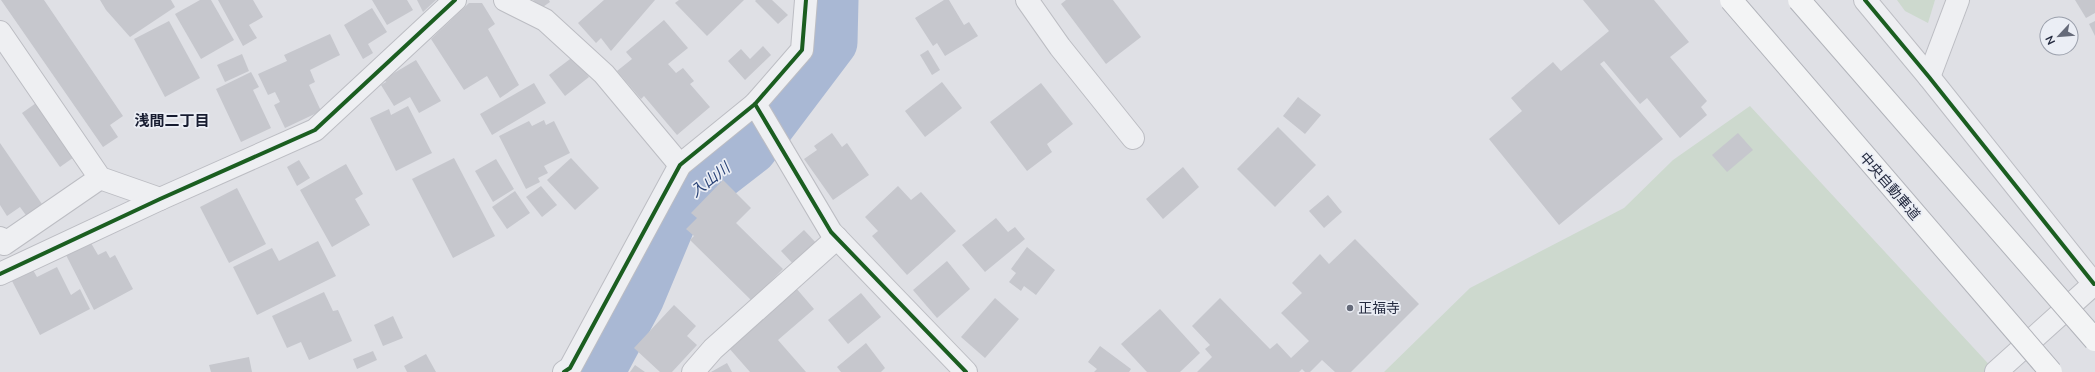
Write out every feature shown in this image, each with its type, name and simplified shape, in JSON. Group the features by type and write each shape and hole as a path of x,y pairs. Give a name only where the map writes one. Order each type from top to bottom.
{"highway":[{"name":"中央自動車道","path":"1731,0 2051,372"},
{"path":"1799,0 2095,340"}],"street":[{"path":"0,274 160,199 315,130 455,0"},
{"path":"506,0 545,20 604,74 680,165"},
{"path":"564,372 570,368 680,165 757,107 802,50 806,0"},
{"path":"1028,0 1060,47 1133,138"},
{"path":"1865,0 1929,77 2094,284 1996,372"},
{"path":"1929,77 1958,0"},
{"path":"0,32 100,178 160,199"},
{"path":"757,107 831,232 966,372"},
{"path":"0,238 4,244 100,178"},
{"path":"693,372 713,349 837,238"}],"shaded area":[{"path":"1897,0 1935,0 1928,23 1905,11"},
{"path":"1750,106 1996,372 1384,372 1470,288 1624,208 1673,160"}],"building":[{"path":"1,0 44,0 123,116 110,125 118,137 103,147"},
{"path":"100,0 171,0 175,7 130,37 106,10"},
{"path":"200,0 211,0 234,40 201,59 175,14"},
{"path":"218,0 253,0 263,17 249,25 257,38 243,46"},
{"path":"372,0 407,0 413,10 387,25"},
{"path":"417,0 436,0 423,12"},
{"path":"533,0 549,0 550,2 540,9"},
{"path":"604,0 655,0 611,51 601,38 596,43 578,23"},
{"path":"679,0 744,0 707,36 675,3"},
{"path":"772,0 788,15 778,24 755,1"},
{"path":"944,0 949,0 964,25 969,22 978,36 945,56 937,43 933,46 915,18"},
{"path":"1066,0 1113,0 1141,37 1106,64 1061,4"},
{"path":"1583,0 1654,0 1689,42 1670,57 1707,101 1701,107 1707,115 1680,138 1647,98 1640,104 1604,61 1600,64 1663,139 1559,225 1489,139 1522,111 1511,98 1553,62 1561,71 1609,31"},
{"path":"2075,0 2095,0 2095,13 2086,18"},
{"path":"469,3 482,3 495,24 488,29 519,85 500,98 487,76 464,90 431,39"},
{"path":"372,8 387,32 368,44 373,53 363,59 344,25"},
{"path":"664,20 688,48 668,64 676,73 683,68 694,81 690,84 710,107 677,135 644,96 641,99 617,71 632,59 626,52"},
{"path":"169,21 200,78 165,97 134,39"},
{"path":"2095,21 2095,36 2089,24"},
{"path":"330,34 340,55 310,70 315,82 309,85 321,111 285,128 274,105 280,102 275,92 268,95 258,74 287,61 284,55"},
{"path":"763,46 771,55 745,80 728,61 741,49 750,59"},
{"path":"928,50 940,70 932,75 920,55"},
{"path":"242,54 249,71 225,82 217,65"},
{"path":"574,56 589,77 565,96 549,75"},
{"path":"416,60 441,101 419,113 410,97 394,106 381,85 386,82 384,79"},
{"path":"251,72 259,87 253,90 271,128 241,142 216,89"},
{"path":"942,82 962,108 925,137 905,111"},
{"path":"534,83 546,103 492,135 480,114"},
{"path":"1041,83 1073,124 1047,144 1052,152 1027,171 990,122"},
{"path":"1298,97 1321,115 1305,134 1283,116"},
{"path":"39,101 77,155 60,167 22,113"},
{"path":"408,106 432,153 396,171 370,118 389,109 391,115"},
{"path":"544,120 546,125 554,121 570,153 544,166 548,173 538,178 540,182 526,189 499,136 529,121 532,126"},
{"path":"1278,127 1316,165 1275,207 1237,169"},
{"path":"832,133 842,147 847,143 869,175 833,200 804,159 817,150 814,146"},
{"path":"1738,133 1753,150 1727,172 1712,155"},
{"path":"0,143 44,207 28,218 20,207 7,216 0,205"},
{"path":"454,158 495,236 453,258 412,179"},
{"path":"571,158 599,188 575,210 547,180"},
{"path":"496,159 514,189 493,202 475,171"},
{"path":"299,160 310,178 297,186 287,167"},
{"path":"346,164 363,194 355,199 370,225 332,247 300,190"},
{"path":"1183,167 1199,187 1163,219 1146,199"},
{"path":"723,180 751,208 736,223 783,269 752,301 690,240 694,236 686,229 697,218 691,213"},
{"path":"541,186 557,205 542,217 526,197"},
{"path":"898,186 911,200 921,192 956,231 907,275 872,236 878,231 865,217"},
{"path":"237,188 266,244 229,263 200,207"},
{"path":"515,191 530,213 507,229 492,207"},
{"path":"1328,195 1342,212 1324,228 1309,211"},
{"path":"996,218 1008,232 1015,227 1025,239 985,272 962,245"},
{"path":"804,230 818,245 796,267 781,251"},
{"name":"正福寺","path":"1355,239 1419,304 1351,372 1335,372 1322,360 1310,372 1305,372 1302,369 1299,372 1197,372 1212,357 1205,349 1210,345 1192,326 1220,298 1270,349 1277,343 1291,358 1309,341 1281,313 1302,293 1292,283 1320,254 1329,264"},
{"path":"318,241 336,276 257,315 233,267 272,248 279,261"},
{"path":"91,243 98,255 106,251 110,258 115,255 133,289 94,310 66,255"},
{"path":"1027,247 1055,270 1036,295 1024,286 1021,291 1009,282 1016,273 1011,269"},
{"path":"947,261 970,289 937,318 913,290"},
{"path":"57,267 71,295 80,289 90,309 40,335 12,281 33,270 37,277"},
{"path":"796,288 814,309 778,340 806,372 750,372 728,347"},
{"path":"324,292 333,311 338,310 352,341 309,360 301,342 287,348 272,316"},
{"path":"861,293 881,317 848,344 828,320"},
{"path":"995,298 1019,319 985,358 961,337"},
{"path":"674,305 696,326 687,336 697,345 672,372 660,372 634,348"},
{"path":"1160,309 1200,353 1180,372 1147,372 1121,344"},
{"path":"393,316 403,338 383,346 374,325"},
{"path":"866,343 885,368 881,372 841,372 837,367"},
{"path":"1100,346 1131,369 1129,372 1094,372 1097,369 1088,362"},
{"path":"373,351 377,360 357,369 353,359"},
{"path":"426,354 436,372 407,372 404,366"},
{"path":"249,357 252,372 211,372 209,365"},
{"path":"727,363 732,372 711,372"},
{"path":"635,365 645,372 630,372"}],"waterway":[{"name":"入山川","path":"598,372 638,297 676,206 751,148 831,42 832,0"}],"cycle path":[{"path":"0,274 160,199 315,130 455,0"},
{"path":"564,372 570,368 680,165 755,104 802,50 806,0"},
{"path":"1865,0 1929,77 2094,284"},
{"path":"755,104 831,232 966,372"}],"place":[{"name":"正福寺","path":"1350,308"}],"district":[{"name":"浅間二丁目","path":"172,121"}]}
